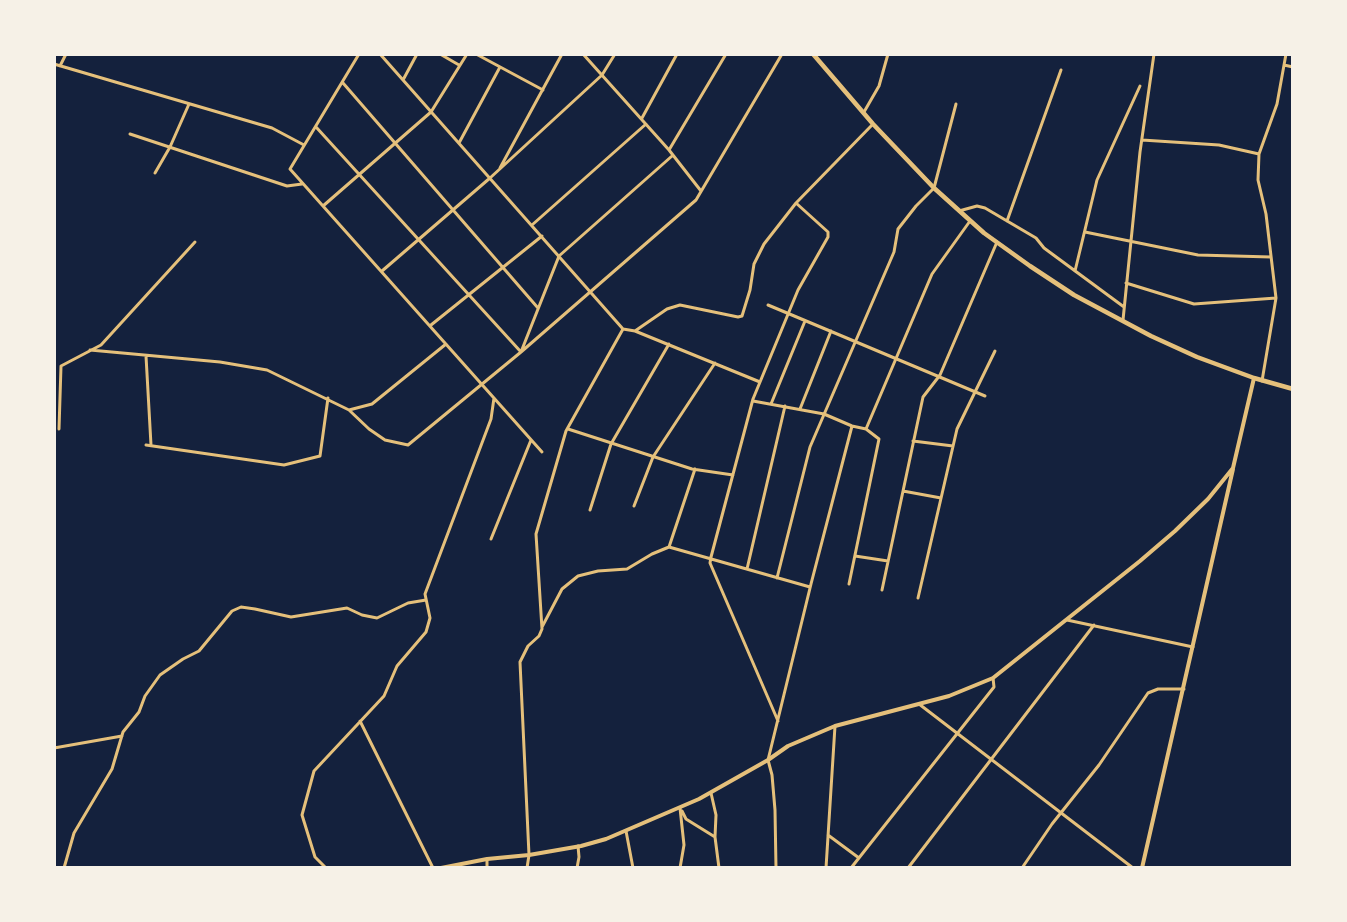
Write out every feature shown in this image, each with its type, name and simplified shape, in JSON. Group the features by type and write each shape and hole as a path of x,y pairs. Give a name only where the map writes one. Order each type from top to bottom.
{"main road":[{"path":"813,54 873,124 934,188 997,242 1074,296 1197,357 1262,381 1293,389"}],"street":[{"path":"60,66 66,54"},
{"path":"359,54 290,169 542,452"},
{"path":"380,54 623,329 635,331 760,382"},
{"path":"403,80 417,54"},
{"path":"440,54 460,66"},
{"path":"323,206 431,112 467,54"},
{"path":"476,54 543,90"},
{"path":"498,171 562,54"},
{"path":"583,54 669,150 701,191"},
{"path":"382,271 498,171 602,75 615,54"},
{"path":"641,119 677,54"},
{"path":"90,350 220,362 267,370 349,410 385,440 408,445 521,352 696,200 782,54"},
{"path":"864,112 879,86 888,54"},
{"path":"1122,321 1154,54"},
{"path":"1262,381 1276,298 1266,214 1258,180 1258,154 1277,104 1286,54"},
{"path":"669,150 724,55"},
{"path":"54,64 272,128 304,145"},
{"path":"1284,65 1293,67"},
{"path":"459,144 500,67"},
{"path":"1007,221 1061,70"},
{"path":"342,83 538,308"},
{"path":"1076,271 1097,180 1140,86"},
{"path":"155,173 170,147 189,104"},
{"path":"777,578 810,447 894,252 898,229 934,188 956,104"},
{"path":"531,225 646,124"},
{"path":"635,331 667,309 680,305 741,316 750,290 754,264 764,244 796,203 873,124"},
{"path":"316,127 521,352"},
{"path":"130,134 287,186 304,184"},
{"path":"1142,140 1219,145 1258,154"},
{"path":"521,352 559,256 672,156"},
{"path":"778,721 710,563 753,401 798,290 828,237 828,232 796,203"},
{"path":"959,211 977,206 985,208 1036,238 1044,248 1124,307"},
{"path":"866,429 932,274 970,221"},
{"path":"1085,232 1198,255 1271,257"},
{"path":"431,325 542,237"},
{"path":"59,429 61,366 101,345 195,242"},
{"path":"882,590 923,397 939,376 997,242"},
{"path":"1126,284 1194,304 1276,298"},
{"path":"768,305 986,396"},
{"path":"771,404 805,321"},
{"path":"542,628 536,534 567,429 623,329"},
{"path":"800,409 831,331"},
{"path":"349,410 372,404 447,344"},
{"path":"590,510 611,443 669,345"},
{"path":"918,598 957,429 995,351"},
{"path":"146,356 152,446"},
{"path":"634,506 653,457 715,363"},
{"path":"1142,868 1254,378"},
{"path":"146,445 284,465 320,456 328,398"},
{"path":"326,868 315,857 302,815 314,771 384,696 397,666 426,632 430,618 425,594 491,419 494,398"},
{"path":"753,401 824,414 852,426 866,429 879,439 849,584"},
{"path":"747,569 785,406"},
{"path":"776,868 775,810 772,775 768,760 852,426"},
{"path":"567,429 695,469 733,475"},
{"path":"491,538 531,439"},
{"path":"913,441 953,446"},
{"path":"441,868 487,859 529,855 606,839 711,793 788,746 835,726 949,696 993,678 1175,531 1208,498 1233,468"},
{"path":"669,547 695,469"},
{"path":"903,491 941,498"},
{"path":"527,868 529,855 520,662 528,646 538,636 558,595 578,576 598,571 627,569 669,547 810,587"},
{"path":"855,556 888,561"},
{"path":"64,868 74,833 112,769 122,736 139,712 145,696 160,675 199,651 232,611 242,608 255,609 291,617 347,608 362,615 377,618 408,603 426,600"},
{"path":"1067,620 1193,647"},
{"path":"908,868 1094,626"},
{"path":"851,868 994,687 993,678"},
{"path":"1022,868 1099,765 1148,693 1158,689 1183,689"},
{"path":"920,704 1133,868"},
{"path":"360,721 433,868"},
{"path":"826,868 835,726"},
{"path":"54,748 122,736"},
{"path":"711,793 716,815 719,868"},
{"path":"680,808 686,819 716,837"},
{"path":"680,808 684,845 680,868"},
{"path":"626,831 633,868"},
{"path":"828,835 859,858"},
{"path":"577,868 578,846"},
{"path":"487,859 487,868"}]}
